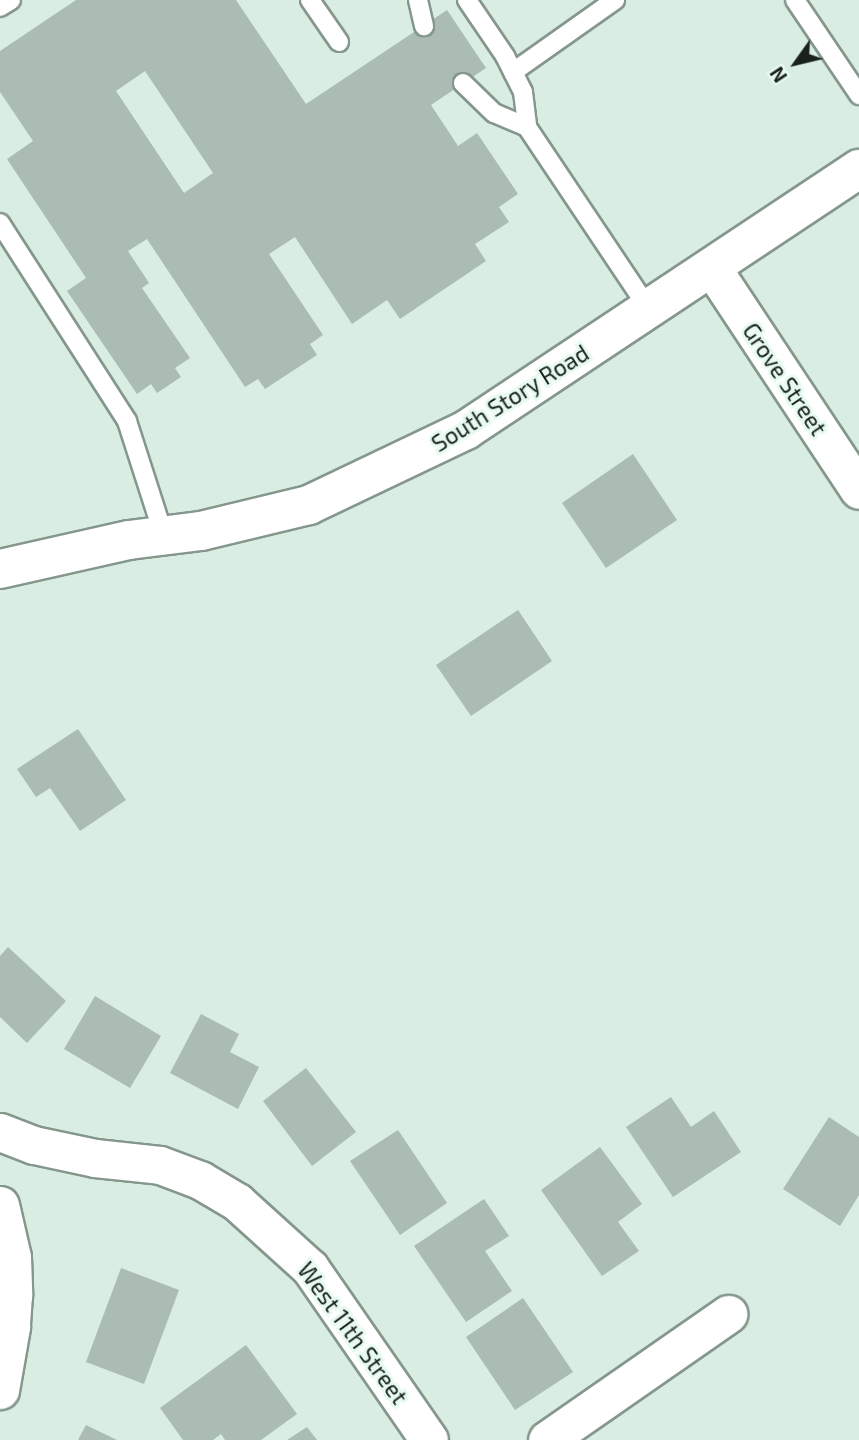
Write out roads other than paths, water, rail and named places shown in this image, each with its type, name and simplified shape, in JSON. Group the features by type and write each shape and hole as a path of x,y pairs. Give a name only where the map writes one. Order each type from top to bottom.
{"main road":[{"name":"South Story Road","path":"0,569 129,540 201,531 309,505 466,430 859,169"}],"street":[{"name":"Grove Street","path":"712,268 859,490"},
{"name":"West 11th Street","path":"0,1132 34,1145 94,1158 159,1165 200,1180 237,1202 310,1268 429,1440"},
{"path":"0,1205 12,1257 13,1294 11,1327 0,1390"},
{"path":"547,1440 728,1314"}],"lane":[{"path":"0,7 11,0"},
{"path":"310,0 339,42"},
{"path":"418,0 424,26"},
{"path":"467,0 523,92 527,127 649,309"},
{"path":"513,72 615,0"},
{"path":"795,0 859,95"},
{"path":"463,83 495,113 527,127"},
{"path":"0,223 127,421 164,536"}]}
